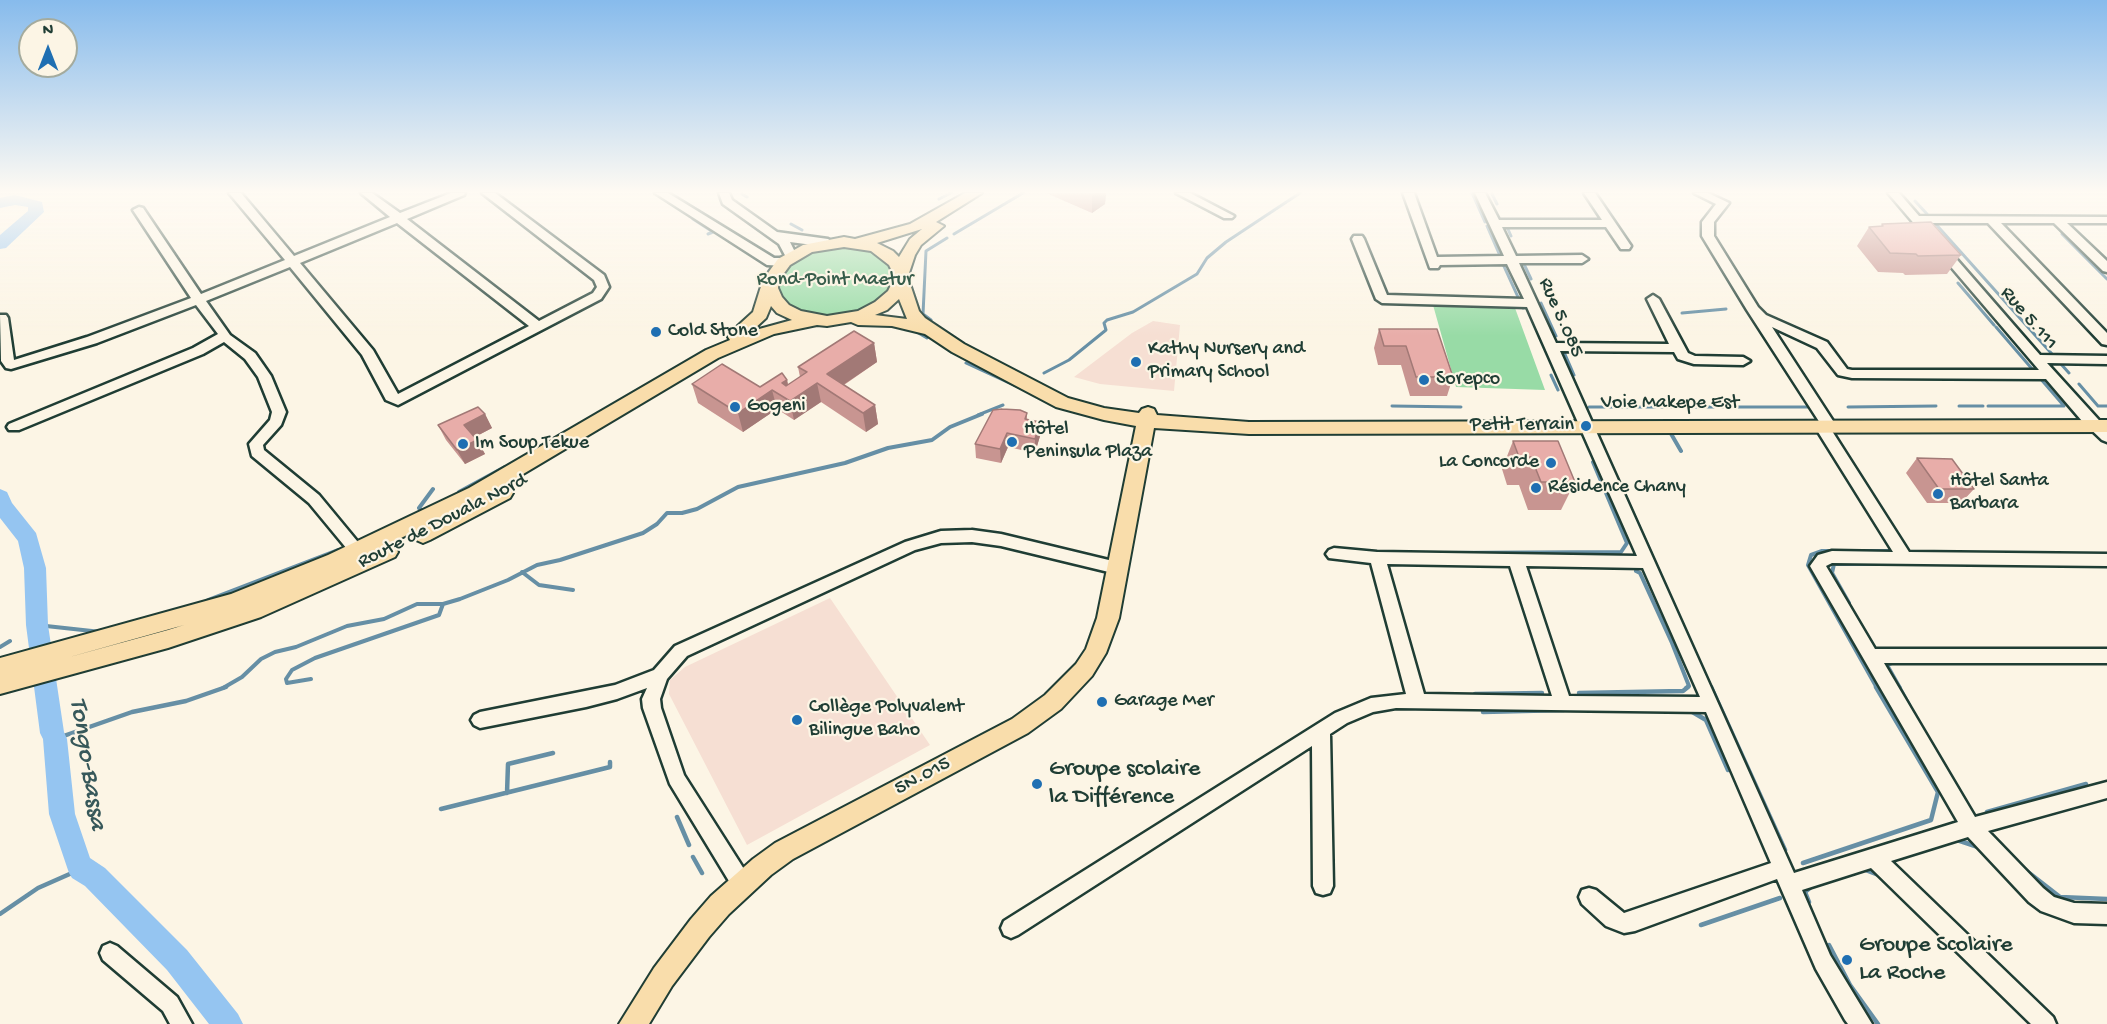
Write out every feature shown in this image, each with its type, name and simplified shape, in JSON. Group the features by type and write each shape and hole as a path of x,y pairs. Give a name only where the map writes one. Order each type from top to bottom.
{"main road":[{"path":"712,354 750,326 767,300 776,270 787,259 808,248 828,243 868,241"},
{"path":"840,320 862,315 881,306 895,294 907,255 917,241"},
{"path":"860,243 887,254 896,262 911,312 929,330"},
{"path":"770,288 774,299 783,309 797,316 815,320"},
{"path":"712,354 750,336 791,324 815,320 892,321 929,330"},
{"name":"Route de Douala Nord","path":"72,657 168,639 254,611 338,576 465,515 740,351 791,324"},
{"name":"Voie Makepe Est","path":"929,330 958,348 1062,403 1104,414 1249,428 2101,424"},
{"name":"Route de Douala Nord","path":"72,657 236,601 357,551 486,488 712,354"},
{"name":"5N.015","path":"633,1024 687,944 720,905 742,884 784,851 1020,726 1053,702 1077,679 1095,654 1108,618 1148,417"},
{"path":"2,675 72,657"}],"street":[{"path":"159,241 224,336 250,356 264,376 279,412 276,422 256,444 257,452 314,500 357,551"},
{"path":"275,241 368,353 393,399 398,400 597,296 603,287 600,278 552,241"},
{"path":"2,318 8,361 11,365 92,340 345,241"},
{"path":"427,241 539,327"},
{"path":"738,241 771,262 787,259 783,241"},
{"path":"808,241 828,243"},
{"path":"1359,241 1382,299 1532,303"},
{"path":"1426,241 1434,263 1582,259"},
{"name":"Rue 5.085","path":"1503,241 1713,705 1823,962 1852,1013 1861,1024"},
{"path":"1622,241 1625,246"},
{"path":"1711,241 1905,558"},
{"name":"Rue 5.111","path":"1935,241 2050,375 2101,424"},
{"path":"2012,241 2107,342"},
{"path":"2079,241 2107,268"},
{"path":"1653,299 1683,356 1694,360 1743,361"},
{"path":"1757,314 1822,345 1840,369 1846,373 2050,375"},
{"path":"14,427 198,351 224,336"},
{"path":"1551,347 1678,348"},
{"path":"2037,359 2107,360"},
{"path":"742,884 676,778 652,708 651,699 660,675 681,651 910,546 941,537 972,536 1001,540 1117,568"},
{"path":"1334,554 1377,558 1647,562"},
{"path":"2107,560 1832,557 1819,561 1818,566 1971,827 2036,895 2048,904 2074,913 2107,914"},
{"path":"1377,558 1417,701"},
{"path":"1516,560 1563,703"},
{"path":"1870,656 2107,656"},
{"path":"480,720 586,700 617,692 660,675"},
{"path":"1011,928 1341,718 1371,705 1383,702 1417,701 1713,705"},
{"path":"1321,732 1323,886"},
{"path":"1589,897 1613,919 1624,923 1635,921 1786,876 1875,859 1971,827 2107,790"},
{"path":"1875,859 2046,1024"},
{"path":"111,953 170,1004 181,1024"}],"shaded area":[{"name":"Kathy Nursery and Primary School","path":"1153,321 1180,325 1174,391 1100,384 1074,377 1132,333"},
{"name":"Collège Polyvalent Bilingue Baho","path":"830,598 930,745 747,845 669,694 670,680 685,667"}],"green space":[{"name":"Rond-Point Maetur","path":"837,246 872,251 884,259 891,268 893,279 888,290 864,309 826,316 793,308 782,299 777,287 779,276 787,264 801,255"},
{"path":"1433,305 1515,308 1545,390 1456,387"}],"building":[{"path":"1880,241 1948,241 1961,255 1918,256 1890,253"},
{"path":"1379,329 1437,329 1453,377 1416,377 1406,346 1384,346"},
{"path":"854,331 874,343 827,374 875,405 863,413 817,383 790,401 772,390 738,413 692,384 722,364 760,387 782,373 787,380 782,383 786,386 807,372 798,367"},
{"path":"478,407 485,414 464,425 477,440 457,450 438,425"},
{"path":"993,410 1020,410 1027,413 1025,419 1040,422 1035,439 1007,433 1000,449 975,444"},
{"path":"1513,441 1558,441 1575,482 1541,482 1531,457 1519,457"},
{"path":"1917,458 1952,459 1974,489 1939,489"}],"waterway":[{"name":"Tongo-Bassa","path":"0,244 4,241"},
{"path":"931,320 923,314 926,251 942,241"},
{"path":"1044,373 1069,360 1106,330 1104,323 1107,320 1133,312 1197,274 1207,258 1228,241"},
{"path":"1493,241 1501,258"},
{"path":"1951,241 2069,373"},
{"path":"2069,241 2107,279"},
{"path":"1502,262 1523,308"},
{"path":"1523,262 1531,279"},
{"path":"1958,283 1994,325"},
{"path":"1541,303 1556,336"},
{"path":"1682,313 1726,309"},
{"path":"1988,406 2064,406 1996,327"},
{"path":"915,331 927,338"},
{"path":"1564,352 1574,375"},
{"path":"966,363 1033,394"},
{"path":"1551,375 1558,390"},
{"path":"2079,384 2098,406 2107,406"},
{"path":"978,415 1003,405"},
{"path":"1392,406 1461,407"},
{"path":"1848,407 1936,406"},
{"path":"1959,406 1983,406"},
{"path":"1589,407 1813,407"},
{"path":"523,572 537,565 560,560 643,533 657,524 667,513 682,513 697,509 738,487 845,463 888,448 932,440 950,427 982,414"},
{"path":"1670,432 1681,451"},
{"path":"1440,553 1621,552 1627,543 1593,462"},
{"path":"459,492 505,467"},
{"path":"418,513 422,511 419,508 433,489"},
{"path":"1625,496 1660,574"},
{"name":"Tongo-Bassa","path":"0,497 2,505 28,539 35,568 37,625 52,733 55,739 62,814 78,864 81,869 95,877 177,960 228,1024"},
{"path":"208,600 338,550"},
{"path":"1877,688 1808,565 1811,555 1822,551 1896,551"},
{"path":"1849,603 1832,573 1834,564 1914,564"},
{"path":"1636,571 1640,573 1672,643 1689,686 1686,688"},
{"path":"443,604 523,572"},
{"path":"523,572 539,585 573,590"},
{"path":"223,688 242,677 261,659 275,652 296,647 347,626 384,619 417,604 443,604"},
{"path":"311,679 287,683 286,679 292,670 315,658 439,615 443,604"},
{"path":"37,625 101,632"},
{"path":"0,647 10,641"},
{"path":"1895,662 1887,665 1900,688"},
{"path":"1707,679 1711,688"},
{"path":"55,739 132,712 186,701 226,687"},
{"path":"1579,693 1683,691 1688,687"},
{"path":"1711,687 1785,850"},
{"path":"1803,863 1931,820 1938,792 1876,687"},
{"path":"1899,687 1909,705"},
{"path":"1475,694 1542,693"},
{"path":"1483,712 1564,710"},
{"path":"1689,710 1706,720 1728,770"},
{"path":"507,793 508,764 553,753"},
{"path":"507,793 610,767 610,762"},
{"path":"1987,812 2086,784"},
{"path":"441,809 507,793"},
{"path":"677,817 689,845"},
{"path":"1954,839 1978,847"},
{"path":"693,857 702,873"},
{"path":"0,914 38,888 81,869"},
{"path":"1863,869 1881,876"},
{"path":"2024,869 2060,897 2107,899"},
{"path":"1809,902 1805,892 1811,887"},
{"path":"1701,925 1780,898"},
{"path":"1829,945 1850,985 1878,1024"}],"place":[{"name":"Cold Stone","path":"656,332"},
{"name":"Kathy Nursery and Primary School","path":"1136,362"},
{"name":"Sorepco","path":"1424,380"},
{"name":"Gogeni","path":"735,407"},
{"name":"Petit Terrain","path":"1586,426"},
{"name":"Hôtel Peninsula Plaza","path":"1012,442"},
{"name":"Im Soup Tekue","path":"463,444"},
{"name":"La Concorde","path":"1551,463"},
{"name":"Résidence Chany","path":"1536,488"},
{"name":"Hôtel Santa Barbara","path":"1938,494"},
{"name":"Garage Mer","path":"1102,702"},
{"name":"Collège Polyvalent Bilingue Baho","path":"797,720"},
{"name":"Groupe scolaire la Différence","path":"1037,784"},
{"name":"Groupe Scolaire La Roche","path":"1847,960"}]}
